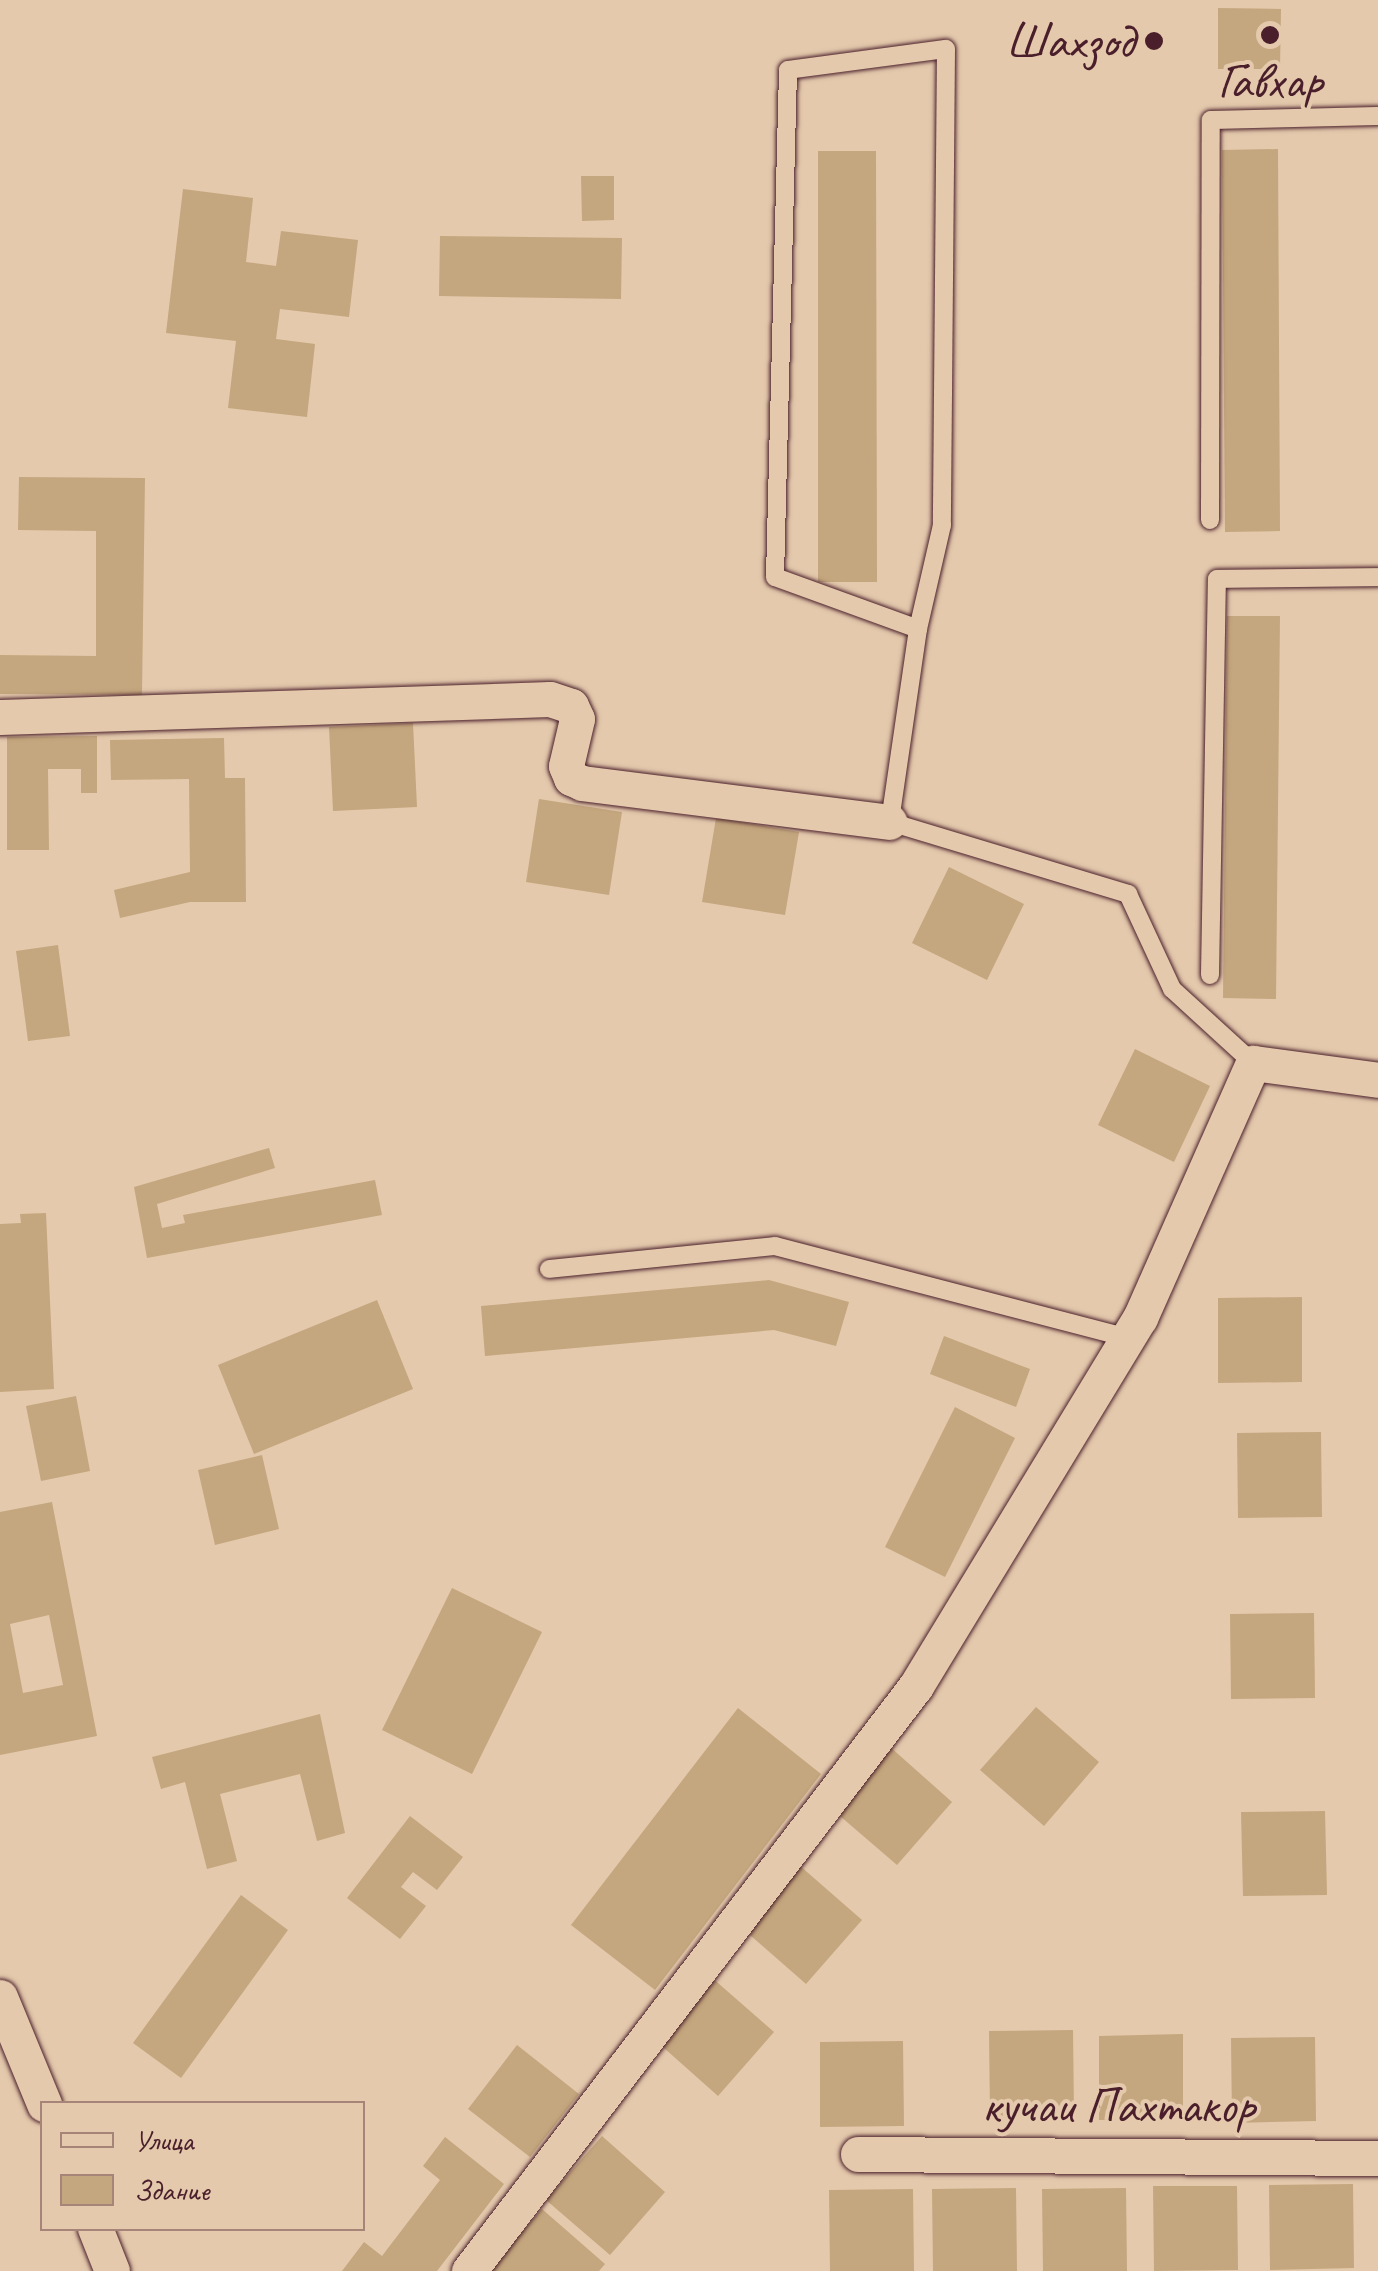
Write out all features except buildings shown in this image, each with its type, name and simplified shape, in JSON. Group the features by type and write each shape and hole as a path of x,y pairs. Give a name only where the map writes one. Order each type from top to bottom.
{"street":[{"path":"0,717 550,700 571,706 576,718 566,766 571,778 582,783 890,822"},
{"path":"469,2271 916,1686 1128,1338 1254,1063 1378,1080"},
{"path":"0,1998 43,2101"},
{"name":"кучаи Пахтакор","path":"858,2154 1378,2158"},
{"path":"96,2231 112,2271"}],"lane":[{"path":"918,629 775,578 788,70 946,49 942,525 918,629 890,822 1128,894 1172,989 1254,1063"},
{"path":"1210,520 1211,120 1378,116"},
{"path":"1210,975 1217,579 1378,576"},
{"path":"549,1269 775,1246 1128,1338"}],"place":[{"name":"Гавхар","path":"1270,35"},
{"name":"Шахзод","path":"1154,41"}]}
